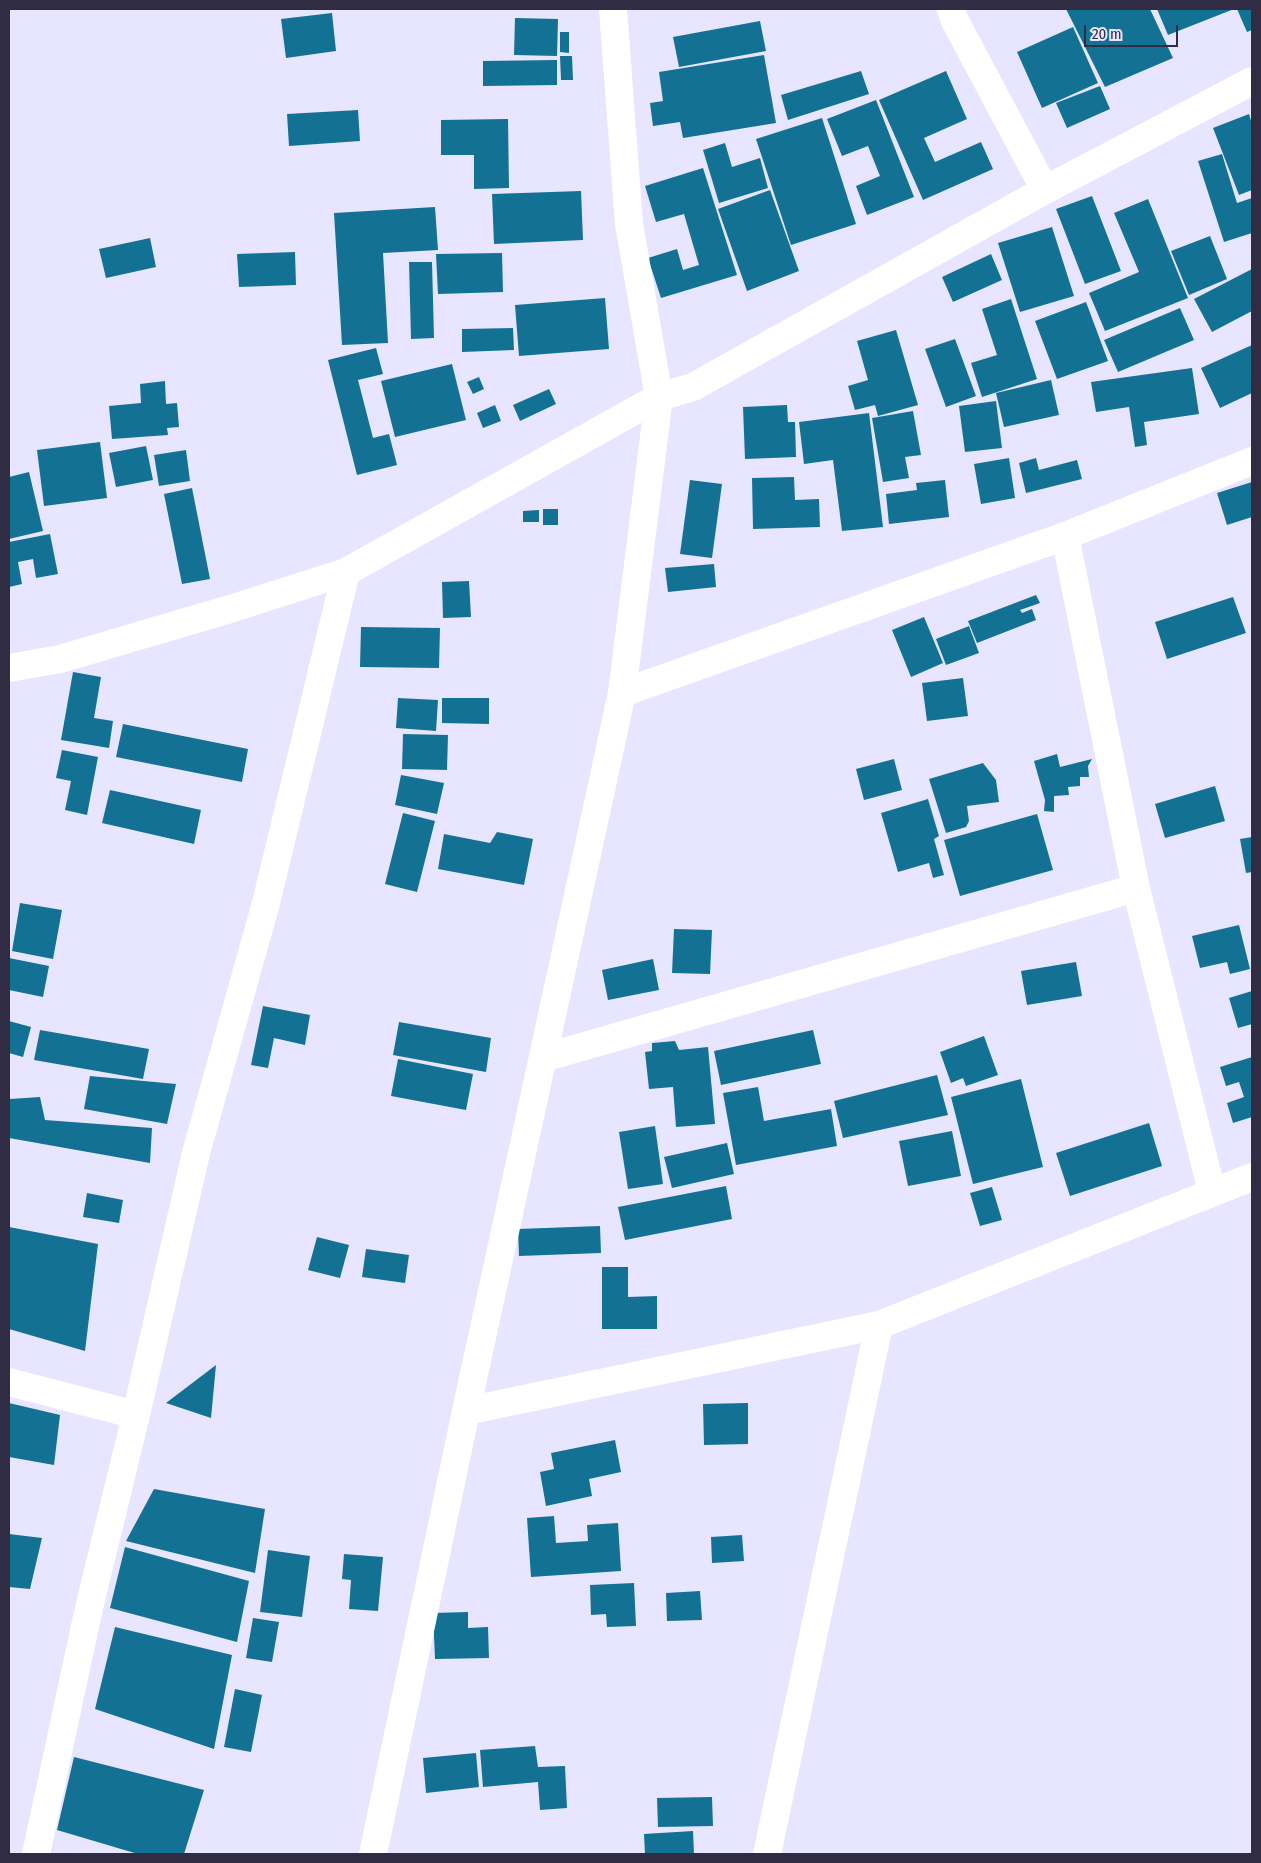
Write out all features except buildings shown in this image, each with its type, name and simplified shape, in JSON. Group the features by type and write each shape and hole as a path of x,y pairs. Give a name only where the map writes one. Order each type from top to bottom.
{"street":[{"path":"373,1854 466,1411 622,694 659,397 629,224 613,9"},
{"path":"951,9 954,19 1045,190"},
{"path":"9,668 60,659 230,609 346,572 659,397 693,387 1045,190 1252,81"},
{"path":"622,694 1065,536 1252,461"},
{"path":"1065,536 1136,888 1212,1192"},
{"path":"36,1854 89,1608 136,1415 196,1153 266,903 346,572"},
{"path":"543,1058 1136,888"},
{"path":"466,1411 879,1325 1252,1177"},
{"path":"767,1854 879,1325"},
{"path":"9,1382 136,1415"}]}
